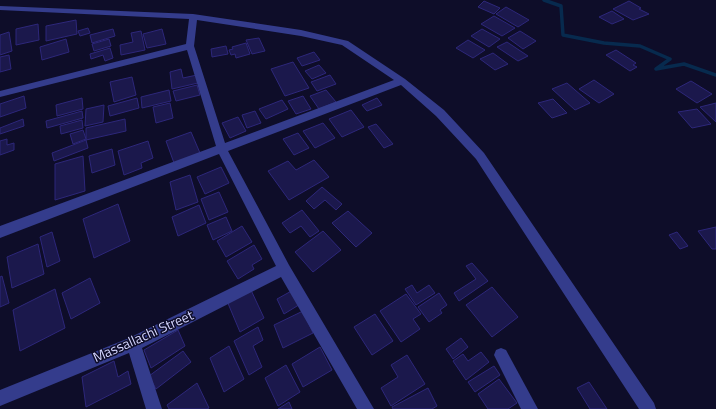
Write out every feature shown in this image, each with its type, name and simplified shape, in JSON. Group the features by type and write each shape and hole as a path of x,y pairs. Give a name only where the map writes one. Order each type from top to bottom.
{"street":[{"path":"0,8 193,17 301,33 344,43 402,81 440,113 480,156 648,409"},
{"path":"193,17 190,46 222,149 284,269 366,409"},
{"path":"0,94 190,46"},
{"path":"0,232 402,81"},
{"name":"Massallachi Street","path":"0,398 133,344 284,269"},
{"path":"133,344 154,409"},
{"path":"502,355 530,409"}],"building":[{"path":"484,1 500,8 494,14 478,7"},
{"path":"629,1 641,8 639,9 649,14 633,20 613,9"},
{"path":"506,7 529,20 518,27 496,14"},
{"path":"612,11 624,19 612,24 599,17"},
{"path":"494,16 515,28 502,36 481,24"},
{"path":"76,20 77,34 46,41 46,26"},
{"path":"38,24 39,40 16,45 16,29"},
{"path":"88,28 90,33 80,36 78,31"},
{"path":"113,29 115,36 92,43 90,35"},
{"path":"162,29 166,44 147,48 143,34"},
{"path":"482,29 500,39 489,47 471,36"},
{"path":"141,31 145,50 121,55 120,45 133,42 131,33"},
{"path":"520,31 536,41 523,49 508,38"},
{"path":"9,32 12,51 0,55 0,35"},
{"path":"259,38 265,51 252,54 246,40"},
{"path":"66,39 69,52 42,60 40,47"},
{"path":"109,39 111,46 94,51 92,44"},
{"path":"468,40 485,50 473,58 456,48"},
{"path":"507,42 528,56 518,61 497,47"},
{"path":"246,43 250,54 236,58 235,54 231,55 229,50 233,49 232,47"},
{"path":"226,46 228,54 212,57 211,49"},
{"path":"110,48 113,58 105,61 103,55 91,59 90,54"},
{"path":"616,50 636,63 633,65 637,67 630,71 606,55"},
{"path":"314,52 320,60 302,66 297,58"},
{"path":"493,53 508,64 495,70 480,59"},
{"path":"9,55 11,69 0,72 0,57"},
{"path":"293,62 309,88 285,96 271,69"},
{"path":"319,65 326,73 312,79 305,71"},
{"path":"181,69 183,78 197,75 198,83 172,89 170,72"},
{"path":"330,75 336,84 317,91 311,82"},
{"path":"132,77 136,95 114,102 110,82"},
{"path":"594,80 614,94 599,103 579,89"},
{"path":"691,81 712,94 697,103 676,89"},
{"path":"567,83 590,103 575,110 552,89"},
{"path":"197,85 200,95 176,101 173,91"},
{"path":"169,90 171,101 142,108 141,97"},
{"path":"326,90 336,102 319,109 310,96"},
{"path":"24,96 26,108 0,117 0,104"},
{"path":"303,96 311,109 296,114 288,101"},
{"path":"82,98 83,109 57,116 56,105"},
{"path":"137,98 139,108 110,116 108,106"},
{"path":"377,98 382,105 367,111 362,105"},
{"path":"553,99 567,113 552,118 538,103"},
{"path":"282,100 288,109 266,119 259,109"},
{"path":"170,103 173,118 156,123 153,107"},
{"path":"716,103 716,122 700,107"},
{"path":"104,105 103,122 85,126 86,109"},
{"path":"697,109 711,124 692,128 678,112"},
{"path":"351,110 364,127 342,137 329,119"},
{"path":"82,111 83,118 47,128 46,121"},
{"path":"255,111 261,123 247,128 242,115"},
{"path":"238,117 246,131 230,138 222,123"},
{"path":"23,119 24,126 0,134 0,128"},
{"path":"125,119 126,131 86,140 86,128"},
{"path":"82,120 83,128 61,134 60,126"},
{"path":"323,123 335,138 315,148 303,131"},
{"path":"376,124 393,144 384,148 368,127"},
{"path":"83,130 86,139 73,144 70,134"},
{"path":"191,132 200,153 174,163 166,141"},
{"path":"298,133 309,148 294,155 283,139"},
{"path":"7,139 7,145 14,143 14,150 0,155 0,141"},
{"path":"86,140 88,148 54,161 52,153"},
{"path":"148,141 153,158 141,163 142,168 124,175 118,151"},
{"path":"112,149 115,165 92,173 89,156"},
{"path":"83,156 85,191 55,200 55,164"},
{"path":"314,160 329,177 289,200 268,171 288,161 296,170"},
{"path":"221,167 229,183 205,194 197,177"},
{"path":"190,175 198,202 176,210 170,182"},
{"path":"322,187 342,204 336,210 325,200 314,209 306,201"},
{"path":"219,192 228,212 209,220 201,199"},
{"path":"118,204 130,241 94,258 83,219"},
{"path":"199,205 206,223 178,236 172,217"},
{"path":"302,210 319,231 310,237 301,226 290,233 282,223"},
{"path":"348,211 372,233 356,247 332,223"},
{"path":"226,217 232,231 213,240 207,225"},
{"path":"242,226 252,242 226,257 217,241"},
{"path":"716,227 716,249 712,249 698,231"},
{"path":"323,231 341,250 313,272 295,252"},
{"path":"52,232 60,261 47,267 40,237"},
{"path":"677,232 688,246 680,249 669,235"},
{"path":"38,244 44,274 12,288 7,257"},
{"path":"254,245 262,259 252,265 254,269 238,279 227,261"},
{"path":"472,263 488,281 459,301 454,293 476,279 466,266"},
{"path":"2,276 9,303 0,307 0,277"},
{"path":"90,278 100,303 71,319 62,293"},
{"path":"412,285 417,293 429,285 435,293 416,305 405,289"},
{"path":"492,287 518,317 492,337 466,305"},
{"path":"250,288 264,318 240,332 227,301"},
{"path":"55,289 65,328 20,351 13,310"},
{"path":"295,289 302,303 284,314 277,299"},
{"path":"439,293 447,305 440,310 442,313 429,322 418,307"},
{"path":"406,294 421,314 413,319 420,329 401,342 380,311"},
{"path":"303,311 313,333 283,348 274,325"},
{"path":"375,314 393,341 372,355 354,327"},
{"path":"258,327 263,340 253,346 262,367 249,375 234,341"},
{"path":"178,330 185,346 151,368 144,350"},
{"path":"461,338 468,347 453,359 446,349"},
{"path":"229,346 244,379 224,392 210,358"},
{"path":"320,347 332,370 303,387 292,364"},
{"path":"183,351 191,362 156,389 149,376"},
{"path":"481,352 489,362 466,380 453,361 463,354 468,361"},
{"path":"407,355 425,384 391,406 381,388 398,377 391,365"},
{"path":"114,361 118,377 128,371 131,384 86,407 82,377"},
{"path":"286,365 300,392 278,406 265,378"},
{"path":"494,366 500,375 475,392 468,382"},
{"path":"499,379 517,403 508,409 488,409 478,394"},
{"path":"589,382 607,409 590,409 577,388"},
{"path":"197,383 209,408 169,409 167,405"},
{"path":"428,388 437,406 432,409 393,409 392,407"},
{"path":"289,402 292,409 278,409"}],"waterway":[{"path":"544,0 561,6 563,35 604,43 640,46 670,59 656,69 684,64 716,75"}]}
